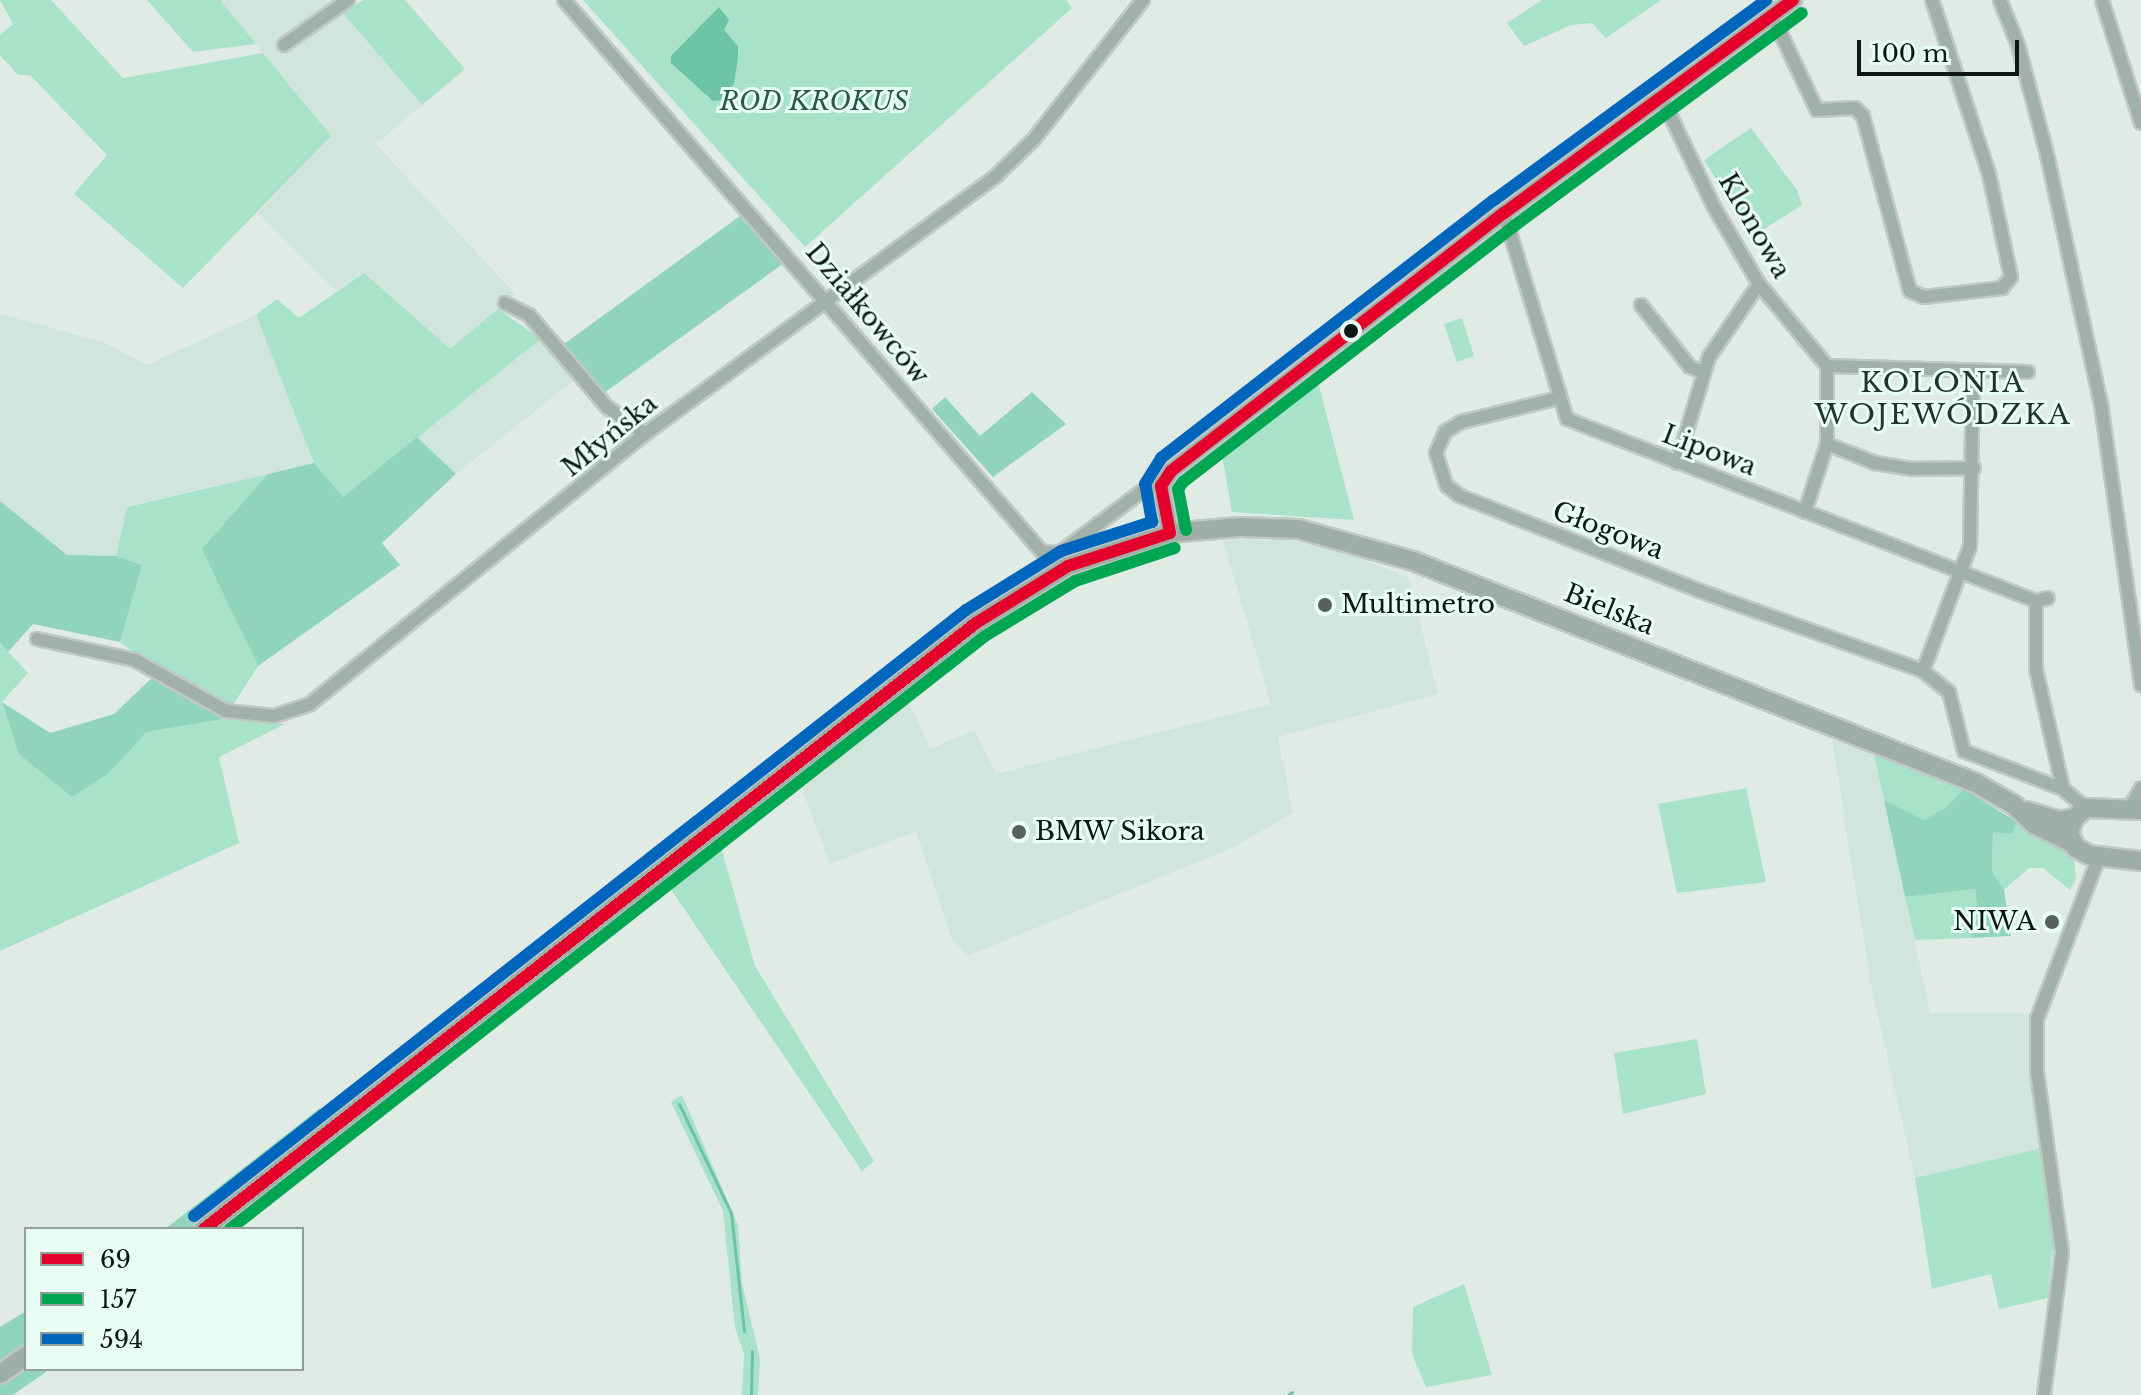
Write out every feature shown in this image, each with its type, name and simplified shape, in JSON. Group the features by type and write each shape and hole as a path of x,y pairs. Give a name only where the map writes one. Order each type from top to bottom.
{"main road":[{"name":"Bielska","path":"207,1227 976,623 1068,566 1170,533 1282,528 1381,550 1976,783 2014,805 2048,819 2135,809"},
{"name":"Bielska","path":"2014,805 2035,825 2085,851"},
{"path":"2080,813 2085,851 2141,861"},
{"path":"0,1374 24,1357"}],"street":[{"path":"284,45 348,0"},
{"name":"Działkowców","path":"564,0 1046,554 1061,552 1141,492 1161,486"},
{"name":"Młyńska","path":"37,639 102,649 157,668 226,711 293,713 431,609 645,434 997,175 1034,139 1143,0"},
{"path":"1170,533 1161,486 1171,471 1504,213 1793,0"},
{"path":"1772,15 1817,110 1855,108 1863,116 1910,291 1924,297 2002,288 2011,277 1989,174 1932,0"},
{"path":"2000,0 2018,45 2046,150 2101,404 2141,685"},
{"path":"2102,0 2141,123"},
{"name":"Klonowa","path":"1661,96 1714,207 1759,284 1827,366"},
{"name":"Lipowa","path":"1504,213 1559,398 1573,423 2042,600 2036,669 2063,789"},
{"path":"1677,463 1703,372 1759,284"},
{"path":"505,303 529,315 607,407 645,434"},
{"path":"1641,305 1690,367 1703,372"},
{"path":"1805,512 1827,444 1827,366 2028,372"},
{"path":"1923,671 1964,572 1974,468 1973,371"},
{"name":"Głogowa","path":"1559,398 1461,422 1445,432 1436,453 1447,486 1460,496 1700,591 1923,671 1949,692 1964,751 2063,789"},
{"path":"1827,444 1875,463 1911,469 1974,468"},
{"path":"2135,809 2141,788"},
{"path":"2063,789 2080,813"},
{"path":"2044,1395 2062,1252 2037,1072 2037,1019 2088,879 2085,851"}],"shaded area":[{"path":"220,0 350,0 343,13 422,105 376,144 515,294 450,350 364,273 336,291 258,213 330,136"},
{"path":"719,7 729,20 724,30 738,46 738,58 734,84 722,100 713,101 671,63 671,56"},
{"path":"740,216 784,263 604,393 564,344"},
{"path":"0,314 103,342 147,365 256,315 314,463 128,506 116,556 67,556 0,501"},
{"path":"541,339 578,377 456,474 417,437"},
{"path":"1032,392 1066,424 993,477 932,409 945,397 980,436"},
{"path":"417,437 456,474 382,543 400,565 258,666 202,549 268,474 314,463 343,497"},
{"path":"0,501 67,555 116,556 142,565 120,642 33,624 8,652 0,643"},
{"path":"1285,539 1345,552 1409,578 1438,694 1278,737 1293,813 1232,848 967,956 952,939 916,831 830,864 802,789 905,693 930,749 974,730 996,774 1271,704 1223,540"},
{"path":"156,674 223,719 147,732 108,774 72,797 19,754 2,702 50,733 114,714"},
{"path":"1832,740 1874,754 1930,1013 2034,1013 2030,1070 2042,1148 1915,1178 1870,980"},
{"path":"1964,789 2017,822 2012,834 1993,832 1992,871 2004,890 2011,936 1971,938 1978,913 1975,889 1905,897 1884,800 1924,820 1944,809"},
{"path":"320,1108 345,1145 240,1227 168,1227"},
{"path":"24,1312 24,1371 47,1371 13,1395 0,1395 0,1327"}],"green space":[{"path":"0,0 51,0 123,78 263,53 331,136 183,288 74,194 107,155 30,75 18,75 0,55 0,35 13,24"},
{"path":"147,0 220,0 256,44 193,52"},
{"path":"363,0 405,0 465,69 422,105 343,13"},
{"name":"ROD KROKUS","path":"583,0 1066,0 1072,8 805,247"},
{"path":"1542,0 1661,0 1606,38 1592,23 1571,25 1524,46 1507,23"},
{"path":"1751,128 1797,190 1802,205 1753,236 1704,160"},
{"path":"364,273 450,349 498,309 541,339 343,497 314,463 256,315 277,299 299,318"},
{"path":"1462,318 1474,356 1457,362 1444,324"},
{"path":"1318,382 1354,520 1232,512 1221,449"},
{"path":"268,474 203,549 258,666 224,719 285,724 219,757 239,843 0,951 0,643 28,673 2,702 19,753 108,774 147,732 222,719 120,642 142,565 116,556 127,507"},
{"path":"1874,754 1964,789 1944,810 1924,820 1884,800"},
{"path":"1746,788 1766,882 1677,893 1658,804"},
{"path":"2017,822 2074,858 2076,879 2070,890 2043,868 2029,868 2004,890 1992,871 1993,831 2012,833"},
{"path":"720,844 755,966 874,1161 862,1171 668,885"},
{"path":"1975,889 1978,913 1971,938 1915,940 1905,897"},
{"path":"1697,1039 1706,1094 1623,1114 1614,1053"},
{"path":"682,1095 738,1225 742,1283 760,1359 758,1395 742,1395 744,1353 735,1328 723,1211 671,1102"},
{"path":"2042,1148 2054,1236 2048,1298 1999,1309 1991,1274 1932,1289 1915,1178"},
{"path":"1464,1284 1492,1375 1426,1387 1412,1354 1413,1307"}],"waterway":[{"path":"679,1104 731,1213 744,1331"},
{"path":"751,1395 752,1351"},
{"path":"1288,1395 1292,1392"}],"transit line":[{"name":"594","path":"194,1216 966,610 1061,551 1152,522 1145,484 1161,458 1494,200 1766,0"},
{"name":"69","path":"1170,533 1161,486 1171,471 1504,213 1793,0"},
{"name":"157","path":"1186,530 1178,489 1183,482 1514,226 1802,13"},
{"name":"69","path":"207,1227 976,623 1068,566 1170,533"},
{"name":"157","path":"233,1227 985,636 1075,581 1175,548"}],"place":[{"name":"Multimetro","path":"1325,605"},
{"name":"BMW Sikora","path":"1019,832"},
{"name":"NIWA","path":"2052,922"}],"district":[{"name":"KOLONIA WOJEWÓDZKA","path":"1943,399"}]}
